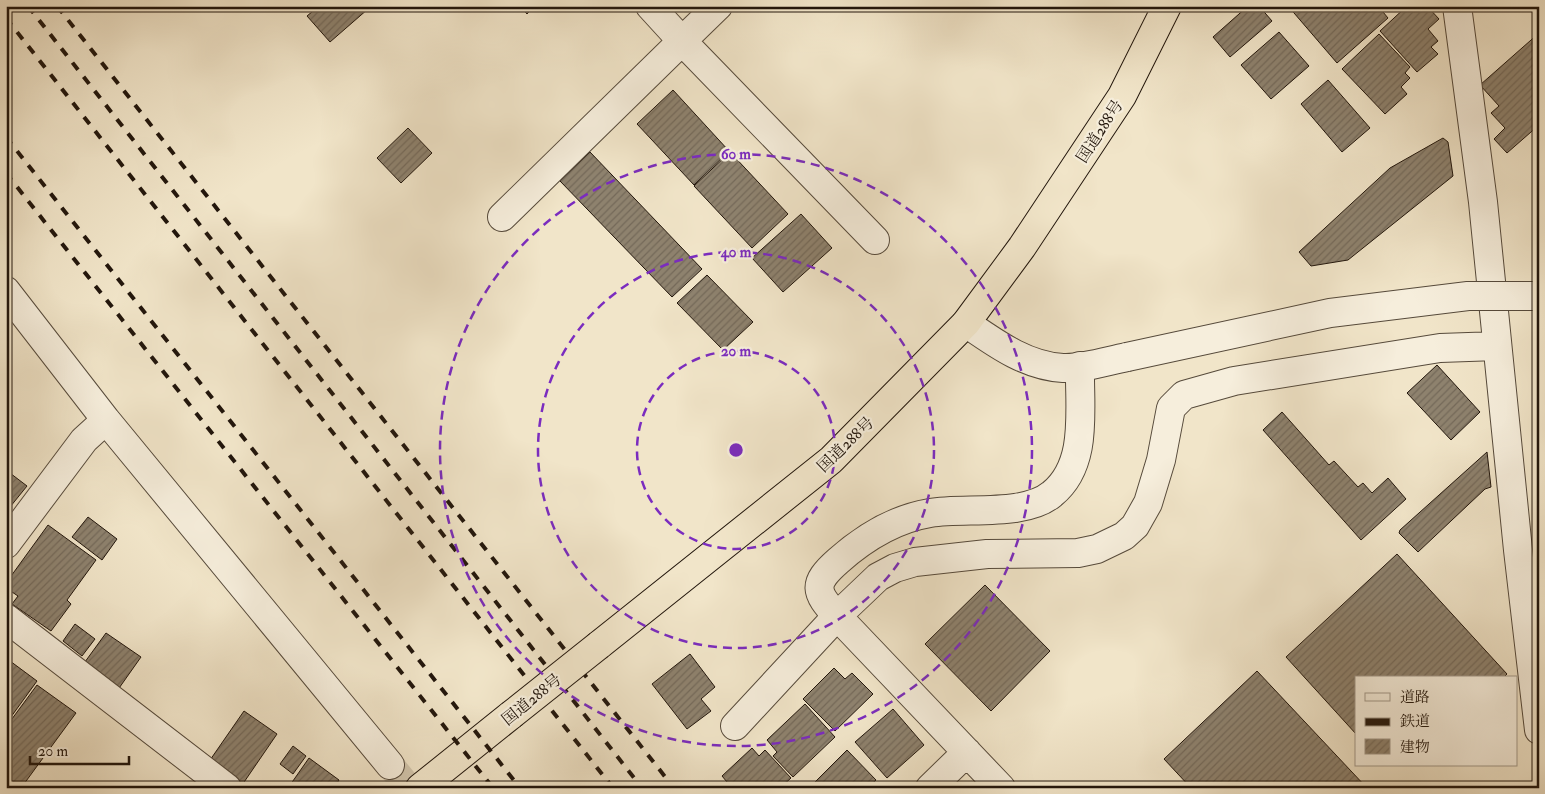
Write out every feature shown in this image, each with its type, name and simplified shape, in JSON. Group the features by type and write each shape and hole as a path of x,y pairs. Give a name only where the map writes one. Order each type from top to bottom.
{"highway":[{"name":"国道288号","path":"420,788 831,460 966,323 1022,247 1122,96 1167,6"}],"street":[{"path":"650,6 875,240"},
{"path":"502,217 718,6"},
{"path":"1457,6 1470,120 1483,202 1539,730"},
{"path":"966,323 994,342 1040,365 1064,368 1127,357 1330,313 1468,296 1539,296"},
{"path":"10,303 390,765"},
{"path":"735,726 837,616 878,578 895,568 915,562 987,554 1078,553 1097,548 1124,536 1135,526 1148,503 1161,460 1170,408 1184,395 1234,381 1430,349 1498,346"},
{"path":"1002,788 821,599 819,586 824,574 858,544 885,527 930,513 977,508 1013,509 1035,504 1051,495 1070,473 1077,455 1080,366"},
{"path":"6,544 84,440 106,420"},
{"path":"6,618 228,788"},
{"path":"930,788 967,752"}],"building":[{"path":"319,6 366,6 368,9 330,42 307,16"},
{"path":"520,6 534,6 527,14"},
{"path":"1248,6 1259,6 1272,21 1230,57 1213,37"},
{"path":"1288,6 1378,6 1388,18 1337,63"},
{"path":"1407,6 1427,6 1439,19 1428,29 1438,41 1431,47 1438,54 1417,72 1380,31"},
{"path":"1279,32 1309,66 1271,99 1241,65"},
{"path":"1539,33 1539,125 1507,153 1494,139 1505,128 1491,113 1499,106 1480,85"},
{"path":"1379,34 1410,67 1405,73 1410,78 1401,87 1407,94 1385,114 1342,69"},
{"path":"1328,80 1370,128 1342,152 1301,104"},
{"path":"673,90 729,151 694,185 637,124"},
{"path":"408,128 432,153 401,183 377,158"},
{"path":"1443,138 1448,142 1453,176 1348,260 1311,266 1299,252 1390,168"},
{"path":"590,152 702,269 672,297 560,181"},
{"path":"730,152 788,214 752,248 694,186"},
{"path":"801,214 832,248 783,292 752,258"},
{"path":"707,275 753,322 723,350 677,303"},
{"path":"1437,365 1480,412 1451,440 1407,393"},
{"path":"1282,412 1329,465 1334,461 1358,487 1363,483 1372,493 1388,478 1406,499 1361,540 1263,430"},
{"path":"1487,452 1491,487 1485,489 1418,552 1399,533 1400,530"},
{"path":"6,470 27,486 6,512"},
{"path":"88,517 117,539 102,560 72,537"},
{"path":"48,525 96,560 67,600 71,604 51,631 12,604 18,596 6,588 6,583"},
{"path":"1397,554 1507,674 1505,676 1355,676 1355,733 1286,657"},
{"path":"985,585 1050,651 991,711 925,644"},
{"path":"75,624 95,639 82,656 63,641"},
{"path":"106,633 141,657 117,691 82,666"},
{"path":"690,654 715,687 701,699 711,711 687,729 652,684"},
{"path":"10,661 37,681 8,721 6,666"},
{"path":"834,668 845,679 852,673 873,694 835,731 803,699"},
{"path":"1257,671 1367,788 1191,788 1164,759"},
{"path":"37,685 76,713 21,788 6,788 6,727"},
{"path":"805,704 835,737 793,777 773,756 777,752 767,740"},
{"path":"893,709 924,745 887,778 855,742"},
{"path":"244,711 277,734 240,788 208,763"},
{"path":"293,746 306,756 293,774 280,764"},
{"path":"752,748 759,756 765,750 791,778 780,788 732,788 722,776"},
{"path":"847,750 876,780 867,788 809,788"},
{"path":"309,758 339,780 334,788 288,788"}],"tunnel":[{"path":"390,765 409,788"}],"railway":[{"path":"28,6 642,788"},
{"path":"57,6 674,788"},
{"path":"6,18 613,788"},
{"path":"6,137 520,788"},
{"path":"6,173 493,788"}]}
